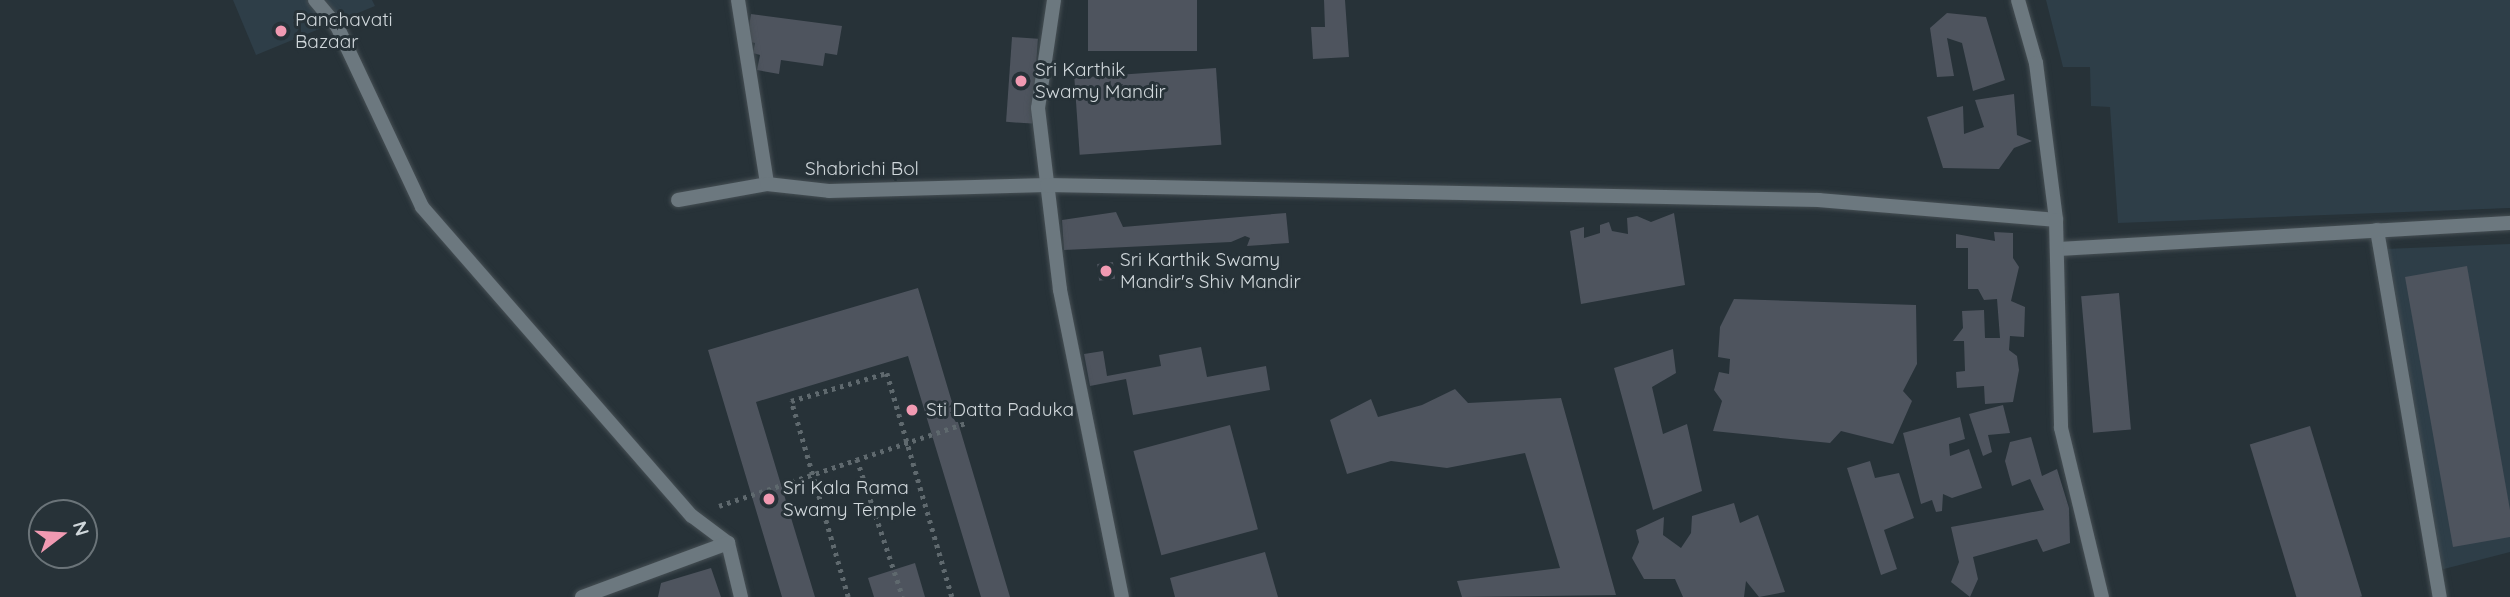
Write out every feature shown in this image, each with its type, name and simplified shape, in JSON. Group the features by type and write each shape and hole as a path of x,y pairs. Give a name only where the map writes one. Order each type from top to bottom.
{"street":[{"path":"315,0 337,26 422,207 692,516 728,543 741,597"},
{"path":"738,0 767,184"},
{"path":"1055,0 1038,108 1060,290 1122,597"},
{"path":"2018,0 2036,63 2056,220 2061,428 2102,597"},
{"name":"Shabrichi Bol","path":"678,200 767,184 829,191 1047,185 1819,200 2056,220"},
{"path":"2057,249 2510,223"},
{"path":"2377,230 2440,597"},
{"path":"582,597 728,543"}],"path":[{"path":"848,597 791,401 887,373 952,597"},
{"path":"692,516 968,422"},
{"path":"858,460 903,597"}],"shaded area":[{"name":"Panchavati Bazaar","path":"233,0 372,0 375,6 256,55"},
{"path":"2046,0 2510,0 2510,208 2118,223 2110,107 2091,106 2090,67 2063,67"},
{"path":"2510,244 2510,552 2440,570 2385,249"}],"building":[{"path":"1088,0 1197,0 1197,51 1088,51"},
{"path":"1324,0 1345,0 1349,57 1313,59 1311,27 1325,27"},
{"path":"1947,13 1986,17 2005,80 1973,91 1962,43 1947,38 1954,76 1937,77 1930,28"},
{"path":"751,14 842,26 837,55 825,53 823,66 781,60 779,74 757,70 760,55 753,53 755,43 747,41"},
{"name":"Sri Karthik Swamy Mandir","path":"1012,37 1038,39 1032,124 1006,122"},
{"path":"1216,68 1221,145 1080,155 1074,78"},
{"path":"2014,94 2017,135 2032,141 2014,148 1999,169 1943,168 1927,117 1963,106 1964,134 1984,127 1975,100"},
{"path":"1116,212 1123,227 1286,213 1289,243 1247,246 1250,238 1245,236 1231,242 1064,250 1062,220"},
{"path":"1674,213 1685,285 1581,304 1570,231 1584,227 1584,238 1600,233 1600,225 1609,222 1612,231 1628,234 1627,218 1637,216 1651,222"},
{"path":"1994,232 2013,233 2013,258 2019,267 2011,301 2025,307 2024,337 2010,336 2009,350 2017,356 2019,370 2013,402 1985,404 1984,386 1957,388 1956,372 1965,371 1964,341 1953,341 1963,328 1962,311 1984,310 1985,338 2000,338 1997,299 1984,300 1978,289 1968,289 1968,248 1956,248 1956,234 1995,241"},
{"name":"Sri Karthik Swamy Mandir's Shiv Mandir","path":"1113,262 1115,279 1099,281 1097,264"},
{"path":"2467,266 2510,510 2510,537 2453,547 2405,277"},
{"name":"Sri Kala Rama Swamy Temple","path":"918,288 1010,597 981,597 908,356 756,402 815,597 782,597 708,350"},
{"path":"2119,293 2131,429 2093,433 2081,296"},
{"path":"1734,299 1916,305 1917,364 1903,391 1912,401 1893,444 1841,431 1830,443 1713,431 1722,401 1714,390 1719,372 1729,374 1730,359 1718,357 1720,327"},
{"path":"1201,347 1207,377 1266,366 1270,390 1133,415 1126,379 1090,386 1084,354 1103,351 1107,376 1161,366 1159,355"},
{"path":"1673,349 1676,373 1652,387 1663,434 1687,424 1702,491 1653,510 1614,368"},
{"path":"1455,389 1468,403 1561,398 1616,595 1462,597 1457,581 1560,568 1525,453 1447,468 1391,461 1347,474 1330,420 1371,399 1378,417 1422,405"},
{"path":"2003,405 2010,433 1988,435 1992,452 1983,456 1969,414"},
{"path":"1960,417 1965,439 1949,444 1950,456 1969,449 1982,488 1952,498 1943,494 1942,511 1936,512 1932,500 1921,504 1903,433"},
{"path":"1230,425 1258,529 1161,555 1133,451"},
{"path":"2310,426 2362,596 2296,597 2250,444"},
{"path":"2031,437 2042,476 2057,469 2069,508 2070,543 2043,552 2037,539 1973,557 1978,579 1970,597 1951,582 1959,562 1951,527 2044,510 2030,479 2012,486 2005,461 2010,442"},
{"path":"1870,461 1875,478 1899,473 1914,518 1884,530 1897,569 1881,575 1847,468"},
{"path":"1734,503 1740,523 1758,515 1785,592 1759,597 1746,581 1744,597 1683,597 1675,579 1644,579 1632,558 1639,542 1636,530 1664,517 1663,535 1681,548 1691,533 1692,516"},
{"path":"1265,552 1278,597 1175,597 1170,578"},
{"path":"915,563 925,597 874,597 868,578"},
{"path":"711,568 721,597 658,597 661,583"}],"place":[{"name":"Panchavati Bazaar","path":"281,31"},
{"name":"Sri Karthik Swamy Mandir","path":"1021,81"},
{"name":"Sri Karthik Swamy Mandir's Shiv Mandir","path":"1106,271"},
{"name":"Sti Datta Paduka","path":"912,410"},
{"name":"Sri Kala Rama Swamy Temple","path":"769,499"}]}
